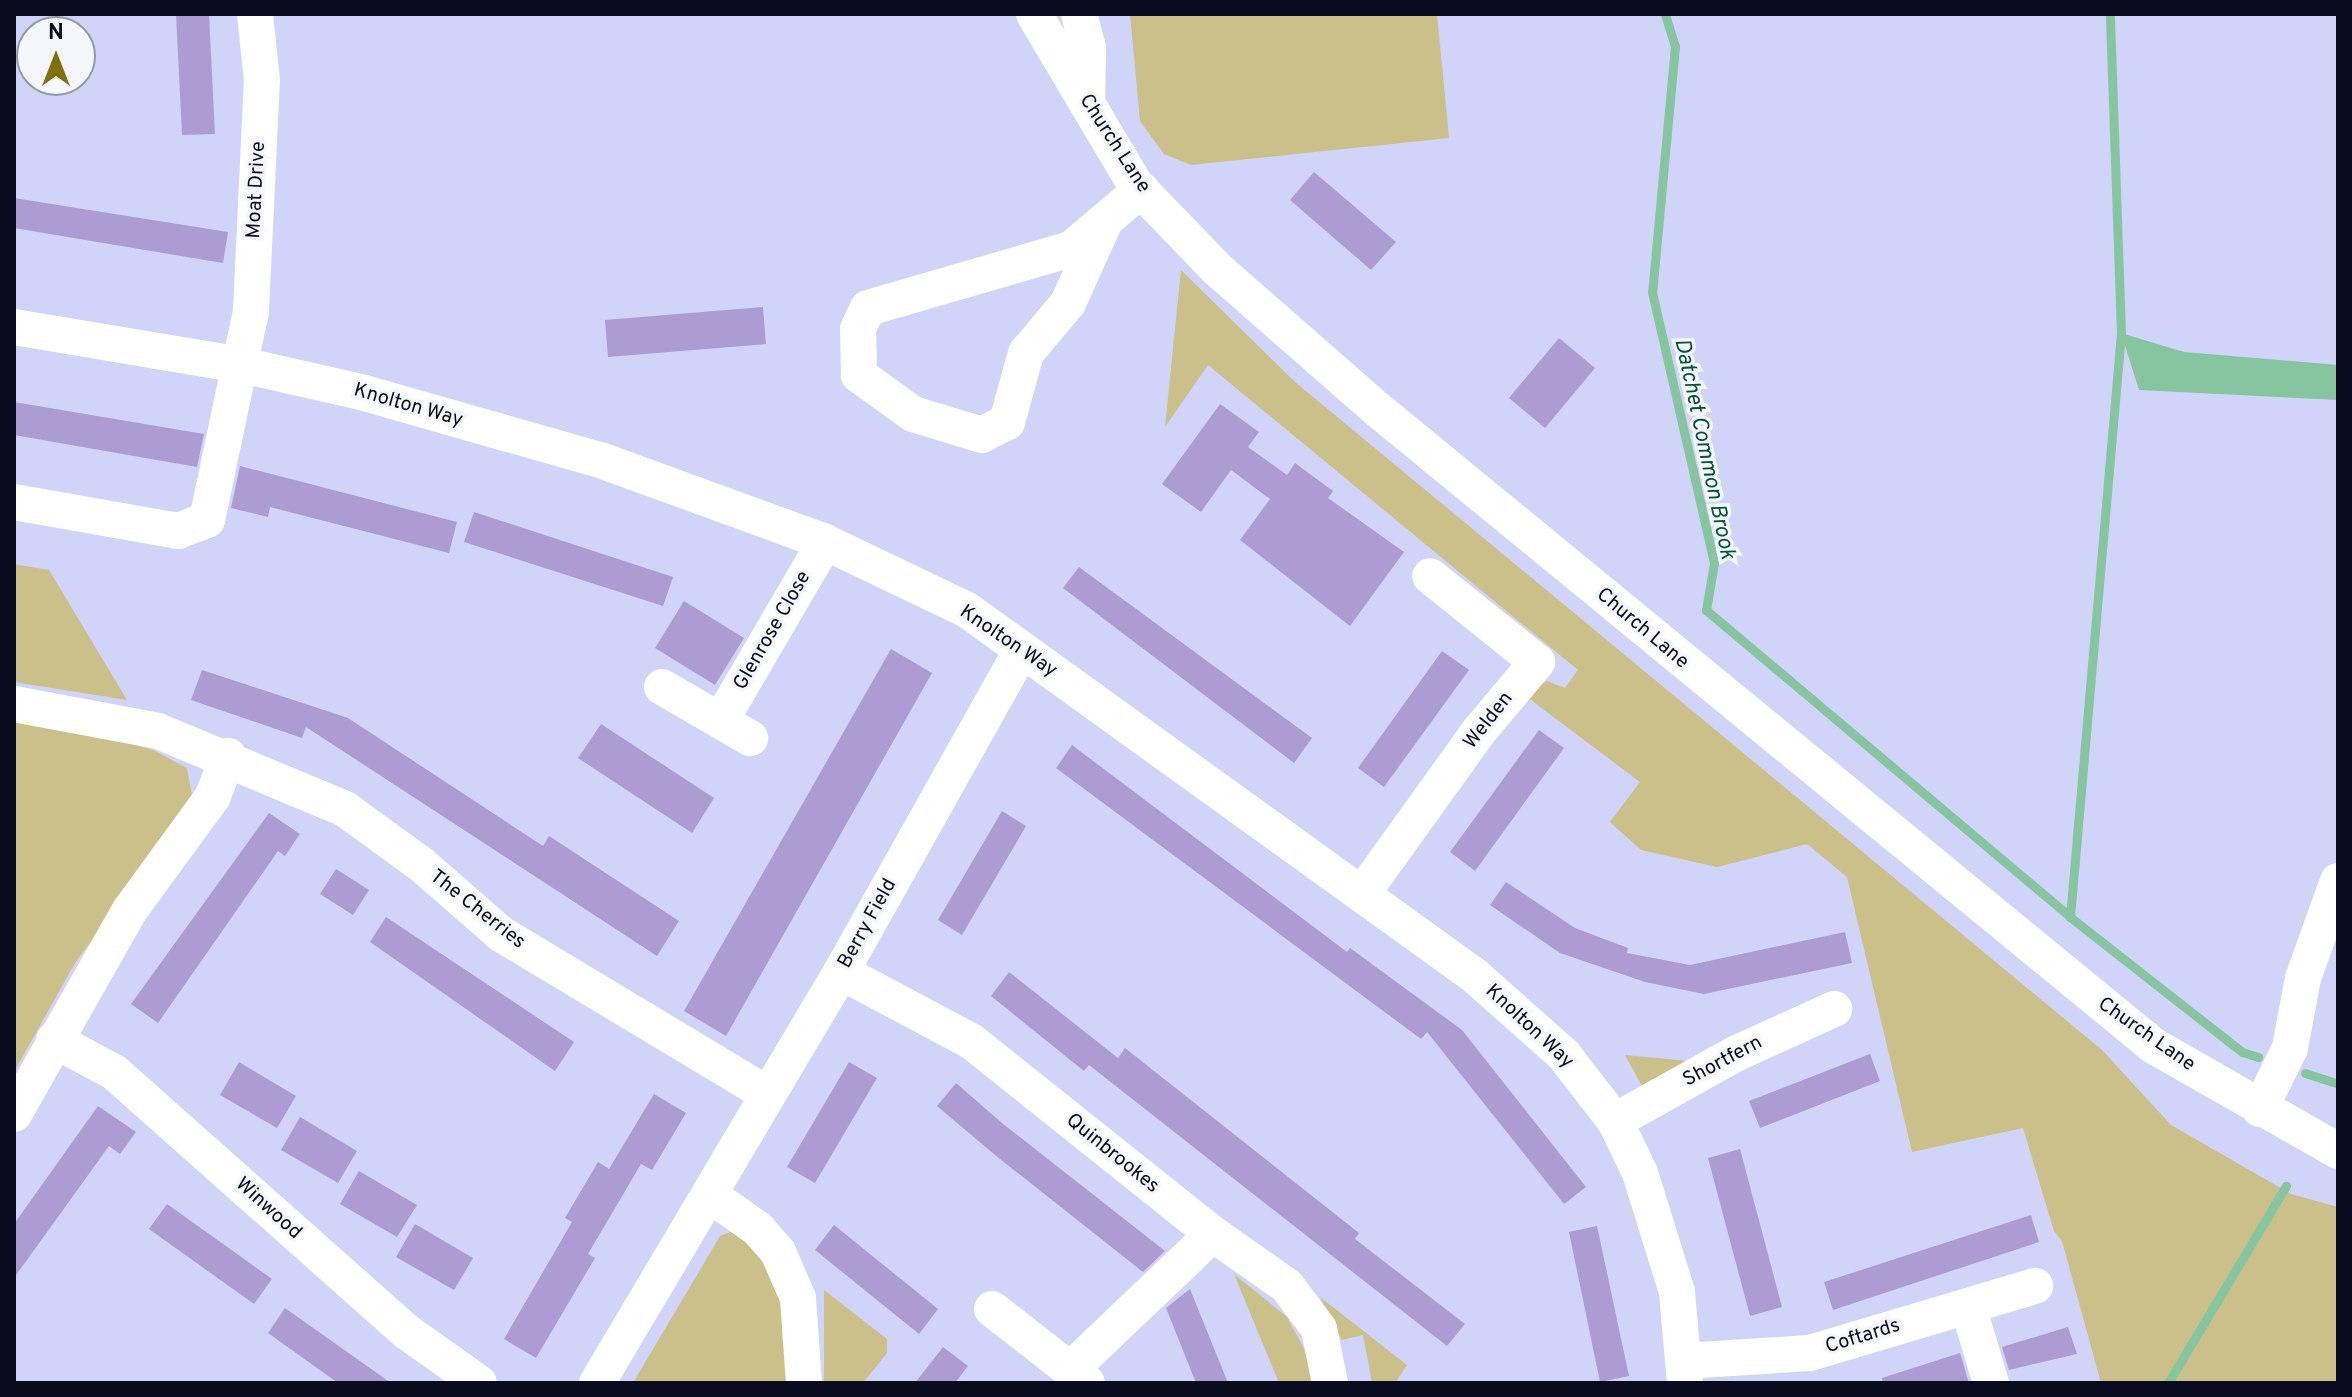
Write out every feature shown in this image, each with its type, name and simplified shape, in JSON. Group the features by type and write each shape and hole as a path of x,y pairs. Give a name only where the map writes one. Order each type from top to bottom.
{"street":[{"name":"Moat Drive","path":"14,502 178,531 207,520 251,311 262,80 255,14"},
{"name":"Church Lane","path":"1034,14 1141,190 1217,269 1367,400 1696,674 2154,1046 2338,1151"},
{"path":"1079,14 1088,47 1087,105"},
{"path":"1104,223 1068,303 1026,353 1007,422 982,435 927,418 859,375 858,329 868,308 1071,249 1141,190"},
{"name":"Knolton Way","path":"14,327 242,365 361,392 603,461 825,542 967,610 1475,976 1563,1054 1615,1121 1640,1173 1677,1292 1685,1372"},
{"name":"Glenrose Close","path":"662,687 736,729 825,542"},
{"name":"Welden","path":"1362,894 1490,718 1537,662 1430,576"},
{"name":"Berry Field","path":"597,1383 710,1195 766,1093 841,972 1022,650"},
{"name":"The Cherries","path":"14,704 158,731 228,756 345,809 422,865 501,934 766,1093"},
{"path":"14,1114 130,910 213,796 228,756"},
{"path":"2260,1109 2290,1048 2303,978 2338,881"},
{"name":"Quinbrookes","path":"841,972 971,1041 1213,1234 1287,1286 1319,1329 1330,1383"},
{"name":"Shortfern","path":"1615,1121 1735,1054 1834,1009"},
{"name":"Winwood","path":"54,1040 114,1072 407,1332 479,1383"},
{"path":"710,1195 758,1229 778,1252 798,1298 804,1383"},
{"path":"992,1309 1079,1376 1213,1234"},
{"name":"Coftards","path":"1685,1372 1810,1353 2035,1286"},
{"path":"1968,1306 1991,1383"}],"shaded area":[{"path":"1130,14 1437,14 1449,138 1191,165 1164,154 1140,121"},
{"path":"1181,270 1295,382 2102,1050 2171,1125 2291,1194 2338,1207 2338,1383 2101,1383 2062,1241 2054,1231 2023,1128 1912,1152 1847,877 1807,844 1717,867 1641,850 1610,822 1640,782 1523,694 1547,681 1565,688 1578,670 1208,365 1165,427"},
{"path":"2121,333 2184,352 2338,365 2338,400 2139,390"},
{"path":"14,564 49,570 127,700 14,682"},
{"path":"14,719 65,726 153,750 187,768 193,801 75,963 14,1072"},
{"path":"1625,1055 1688,1061 1642,1086"},
{"path":"744,1227 784,1281 786,1383 633,1383 720,1236"},
{"path":"1234,1274 1287,1317 1309,1358 1313,1383 1279,1383"},
{"path":"824,1290 887,1339 887,1353 863,1383 824,1383"},
{"path":"1320,1297 1407,1365 1395,1383 1372,1383 1363,1335 1342,1340"}],"building":[{"path":"176,14 209,14 215,134 182,135"},
{"path":"1314,172 1396,242 1371,270 1290,200"},
{"path":"14,198 228,232 223,263 14,228"},
{"path":"763,307 766,344 608,357 605,320"},
{"path":"1559,338 1595,368 1545,428 1509,398"},
{"path":"14,402 204,434 197,467 14,435"},
{"path":"1220,404 1259,432 1248,447 1287,475 1295,463 1333,491 1328,498 1404,552 1350,626 1240,540 1270,499 1231,470 1201,512 1162,484"},
{"path":"240,466 457,522 449,553 270,507 268,517 231,508"},
{"path":"474,512 673,577 663,606 464,542"},
{"path":"1079,567 1312,738 1294,763 1063,588"},
{"path":"684,601 744,638 715,685 655,648"},
{"path":"891,649 932,673 726,1036 684,1011"},
{"path":"1442,651 1469,670 1384,787 1358,768"},
{"path":"202,670 348,718 543,846 549,836 679,921 657,956 306,727 302,738 191,700"},
{"path":"601,724 714,798 692,833 578,758"},
{"path":"1539,730 1564,748 1475,871 1450,852"},
{"path":"1072,745 1347,952 1350,948 1462,1030 1586,1187 1564,1204 1427,1032 1421,1039 1056,768"},
{"path":"1002,811 1026,826 962,935 938,920"},
{"path":"269,813 300,834 285,856 278,851 158,1023 131,1004"},
{"path":"336,869 369,890 353,915 320,894"},
{"path":"1506,882 1575,928 1628,948 1627,953 1690,965 1845,932 1852,963 1704,994 1645,982 1560,953 1490,905"},
{"path":"386,917 574,1042 555,1071 370,942"},
{"path":"1009,972 1118,1058 1125,1048 1359,1233 1355,1239 1465,1324 1447,1346 1089,1065 1084,1071 991,996"},
{"path":"1870,1054 1880,1081 1760,1128 1749,1101"},
{"path":"239,1062 296,1096 277,1128 220,1095"},
{"path":"849,1062 877,1078 815,1183 787,1167"},
{"path":"956,1083 1165,1251 1143,1272 995,1155 937,1106"},
{"path":"654,1094 686,1113 652,1170 641,1164 588,1254 595,1258 536,1358 504,1339 572,1222 565,1218 598,1162 609,1169"},
{"path":"98,1106 136,1132 120,1154 109,1146 14,1278 14,1224"},
{"path":"300,1117 357,1151 338,1183 281,1150"},
{"path":"1740,1149 1782,1307 1750,1316 1708,1158"},
{"path":"359,1171 417,1205 397,1237 340,1204"},
{"path":"167,1204 272,1279 254,1304 149,1229"},
{"path":"2031,1215 2039,1242 1833,1310 1824,1282"},
{"path":"415,1224 473,1258 454,1290 396,1257"},
{"path":"834,1225 938,1309 919,1334 815,1250"},
{"path":"1597,1226 1629,1376 1600,1382 1569,1232"},
{"path":"1190,1289 1228,1383 1196,1383 1166,1308"},
{"path":"285,1308 391,1383 338,1383 268,1333"},
{"path":"2068,1327 2077,1354 2009,1370 2002,1347"},
{"path":"943,1347 968,1366 955,1383 915,1383"},
{"path":"1960,1353 1969,1383 1883,1383 1882,1378"}],"waterway":[{"name":"Datchet Common Brook","path":"1665,14 1675,46 1652,292 1714,563 1706,610 2070,917 2242,1052 2258,1057"},
{"path":"2070,917 2121,333 2110,14"},
{"path":"2305,1073 2338,1084"},
{"path":"2168,1383 2286,1186"}]}
